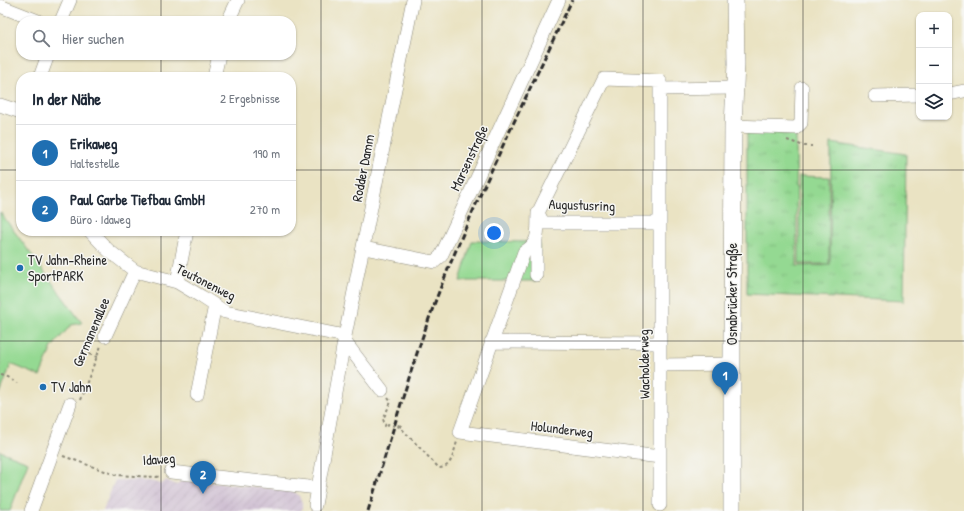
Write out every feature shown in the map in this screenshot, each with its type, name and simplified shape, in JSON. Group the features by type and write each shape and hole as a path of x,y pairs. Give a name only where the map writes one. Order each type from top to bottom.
{"main road":[{"name":"Osnabrücker Straße","path":"732,511 733,126 736,64 735,0"}],"street":[{"path":"63,16 70,0"},
{"path":"230,16 238,0"},
{"name":"Rodder Damm","path":"315,505 345,339 413,0"},
{"name":"Marsenstraße","path":"364,248 434,262 441,256 559,0"},
{"path":"0,6 25,16"},
{"path":"42,72 46,60"},
{"path":"215,72 218,60"},
{"name":"Augustusring","path":"659,222 544,222 538,213 604,79 660,80 660,89"},
{"path":"659,222 660,89 734,88"},
{"path":"733,126 796,128 802,123 802,88"},
{"path":"952,93 964,91"},
{"path":"875,96 916,95"},
{"path":"0,105 16,110"},
{"path":"536,275 538,213"},
{"name":"Wacholderweg","path":"659,222 660,505"},
{"name":"Teutonenweg","path":"95,236 108,250 135,271 177,282 225,312 345,339"},
{"path":"177,282 186,236"},
{"path":"460,432 512,282 524,252 531,248 536,241"},
{"name":"Germanenallee","path":"105,336 135,271"},
{"path":"197,395 215,305"},
{"path":"345,339 382,390"},
{"path":"491,342 659,343"},
{"path":"660,365 732,364"},
{"path":"31,511 70,404"},
{"name":"Holunderweg","path":"460,432 660,457"},
{"name":"Idaweg","path":"171,472 318,488"}],"path":[{"name":"Germanenallee","path":"70,404 78,404 105,336"},
{"path":"89,354 97,357"},
{"path":"0,375 17,383"},
{"path":"382,390 391,402 384,419 384,422 386,423 385,426 387,427 388,424 398,427 399,424 401,424 400,428 439,468 445,468 450,465 460,432"},
{"name":"Idaweg","path":"53,452 116,475 156,478 171,472"}],"shaded area":[{"path":"115,480 150,481 162,484 166,480 177,485 181,481 186,480 289,490 295,492 299,496 302,502 302,508 301,511 103,511"}],"green space":[{"path":"747,129 796,133 797,266 830,265 831,143 906,154 904,301 747,294"},
{"path":"799,176 829,177 829,264 799,264"},
{"name":"TV Jahn-Rheine SportPARK","path":"0,212 16,234 16,236 18,236 82,323 71,325 52,347 40,376 11,364 0,394"},
{"path":"472,241 539,242 539,281 460,281"},
{"path":"0,451 28,462 10,511 0,511"}],"railway":[{"path":"368,511 412,368 442,284 489,176 572,0"}],"place":[{"name":"TV Jahn-Rheine SportPARK","path":"20,268"},
{"name":"TV Jahn","path":"43,387"},
{"name":"Erikaweg","path":"725,395"},
{"name":"Paul Garbe Tiefbau GmbH","path":"203,494"}]}
